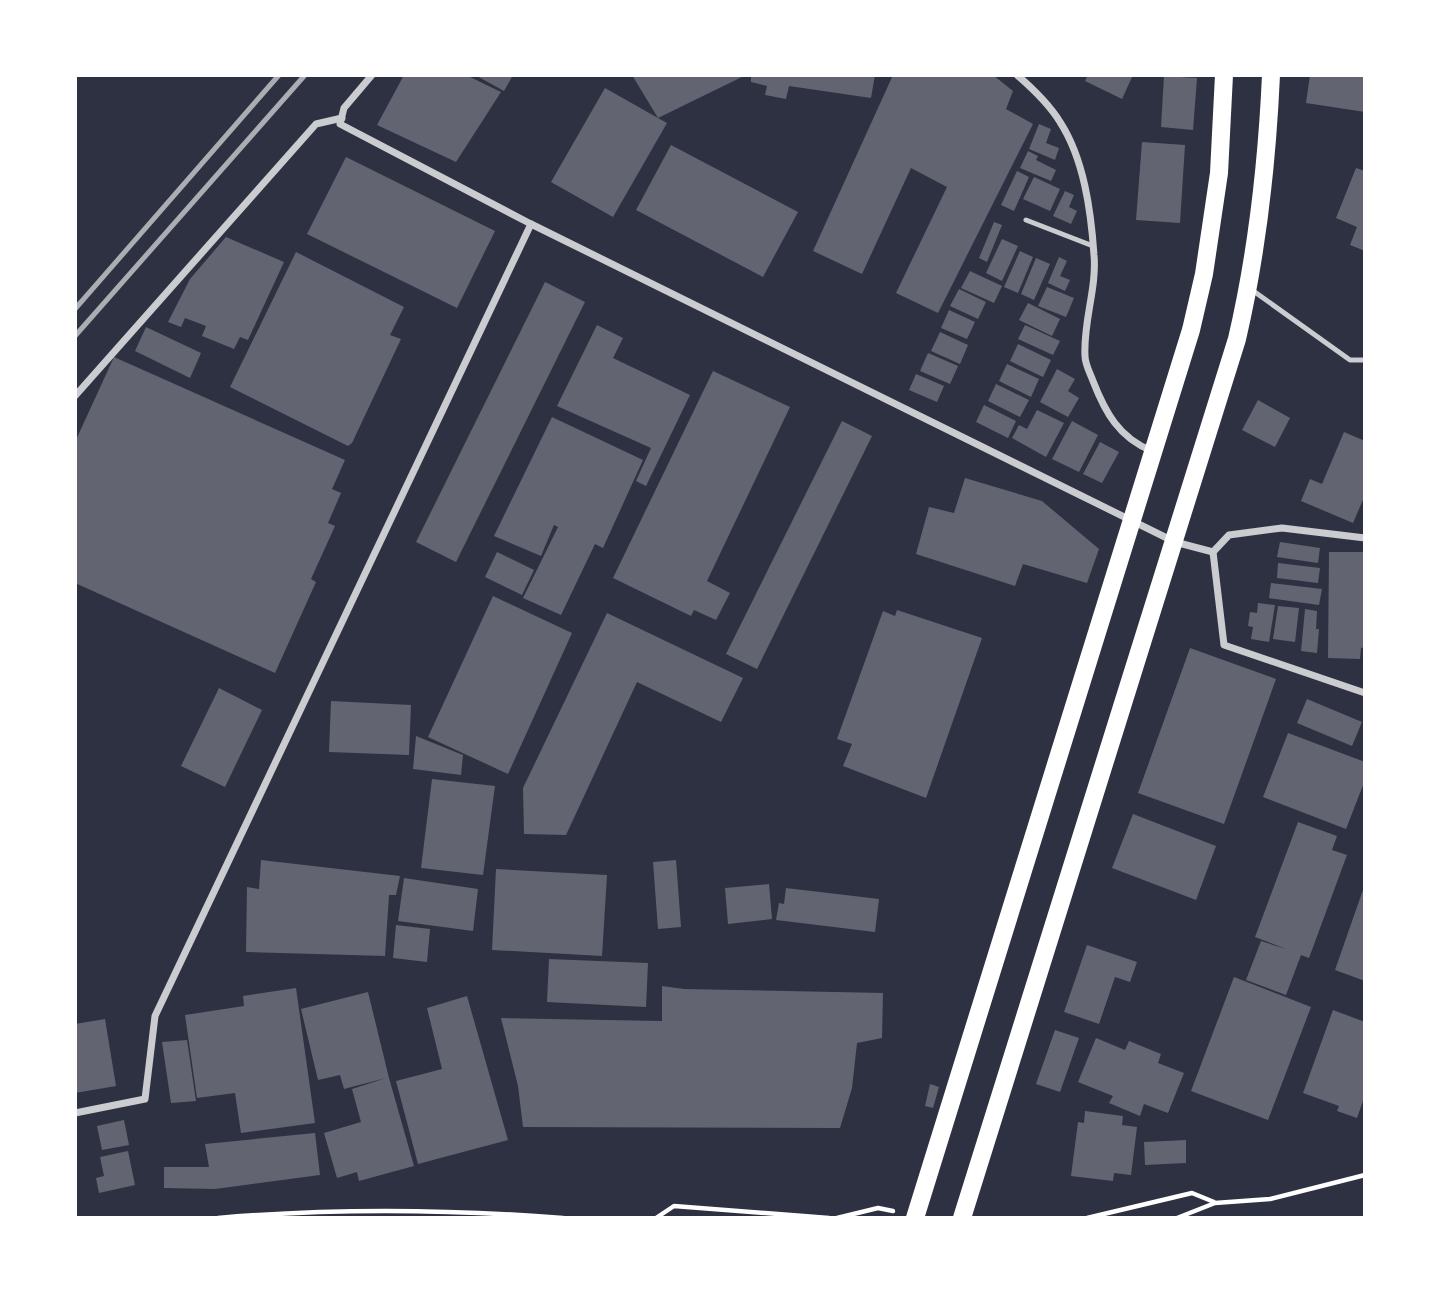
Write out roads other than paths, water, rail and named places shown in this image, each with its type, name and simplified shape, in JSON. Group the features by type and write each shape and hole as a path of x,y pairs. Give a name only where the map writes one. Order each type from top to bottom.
{"main road":[{"path":"915,1218 1191,330 1204,274 1219,173 1224,75"},
{"path":"962,1218 1237,339 1249,288 1269,122 1270,75"}],"street":[{"path":"372,75 344,108 340,124 531,224 1174,542 1213,552"},
{"path":"1017,75 1060,121 1075,153 1088,202 1095,258 1084,358 1104,409 1120,432 1142,447 1154,451"},
{"path":"75,396 316,124 342,118"},
{"path":"75,1113 145,1099 155,1016 531,224"},
{"path":"1213,552 1229,535 1282,528 1365,538"},
{"path":"1213,552 1224,645 1365,693"},
{"path":"180,961 193,962"}],"lane":[{"path":"1026,220 1093,246"},
{"path":"1249,288 1350,360 1365,360"}],"railway":[{"path":"75,309 279,75"},
{"path":"75,336 305,75"}]}
